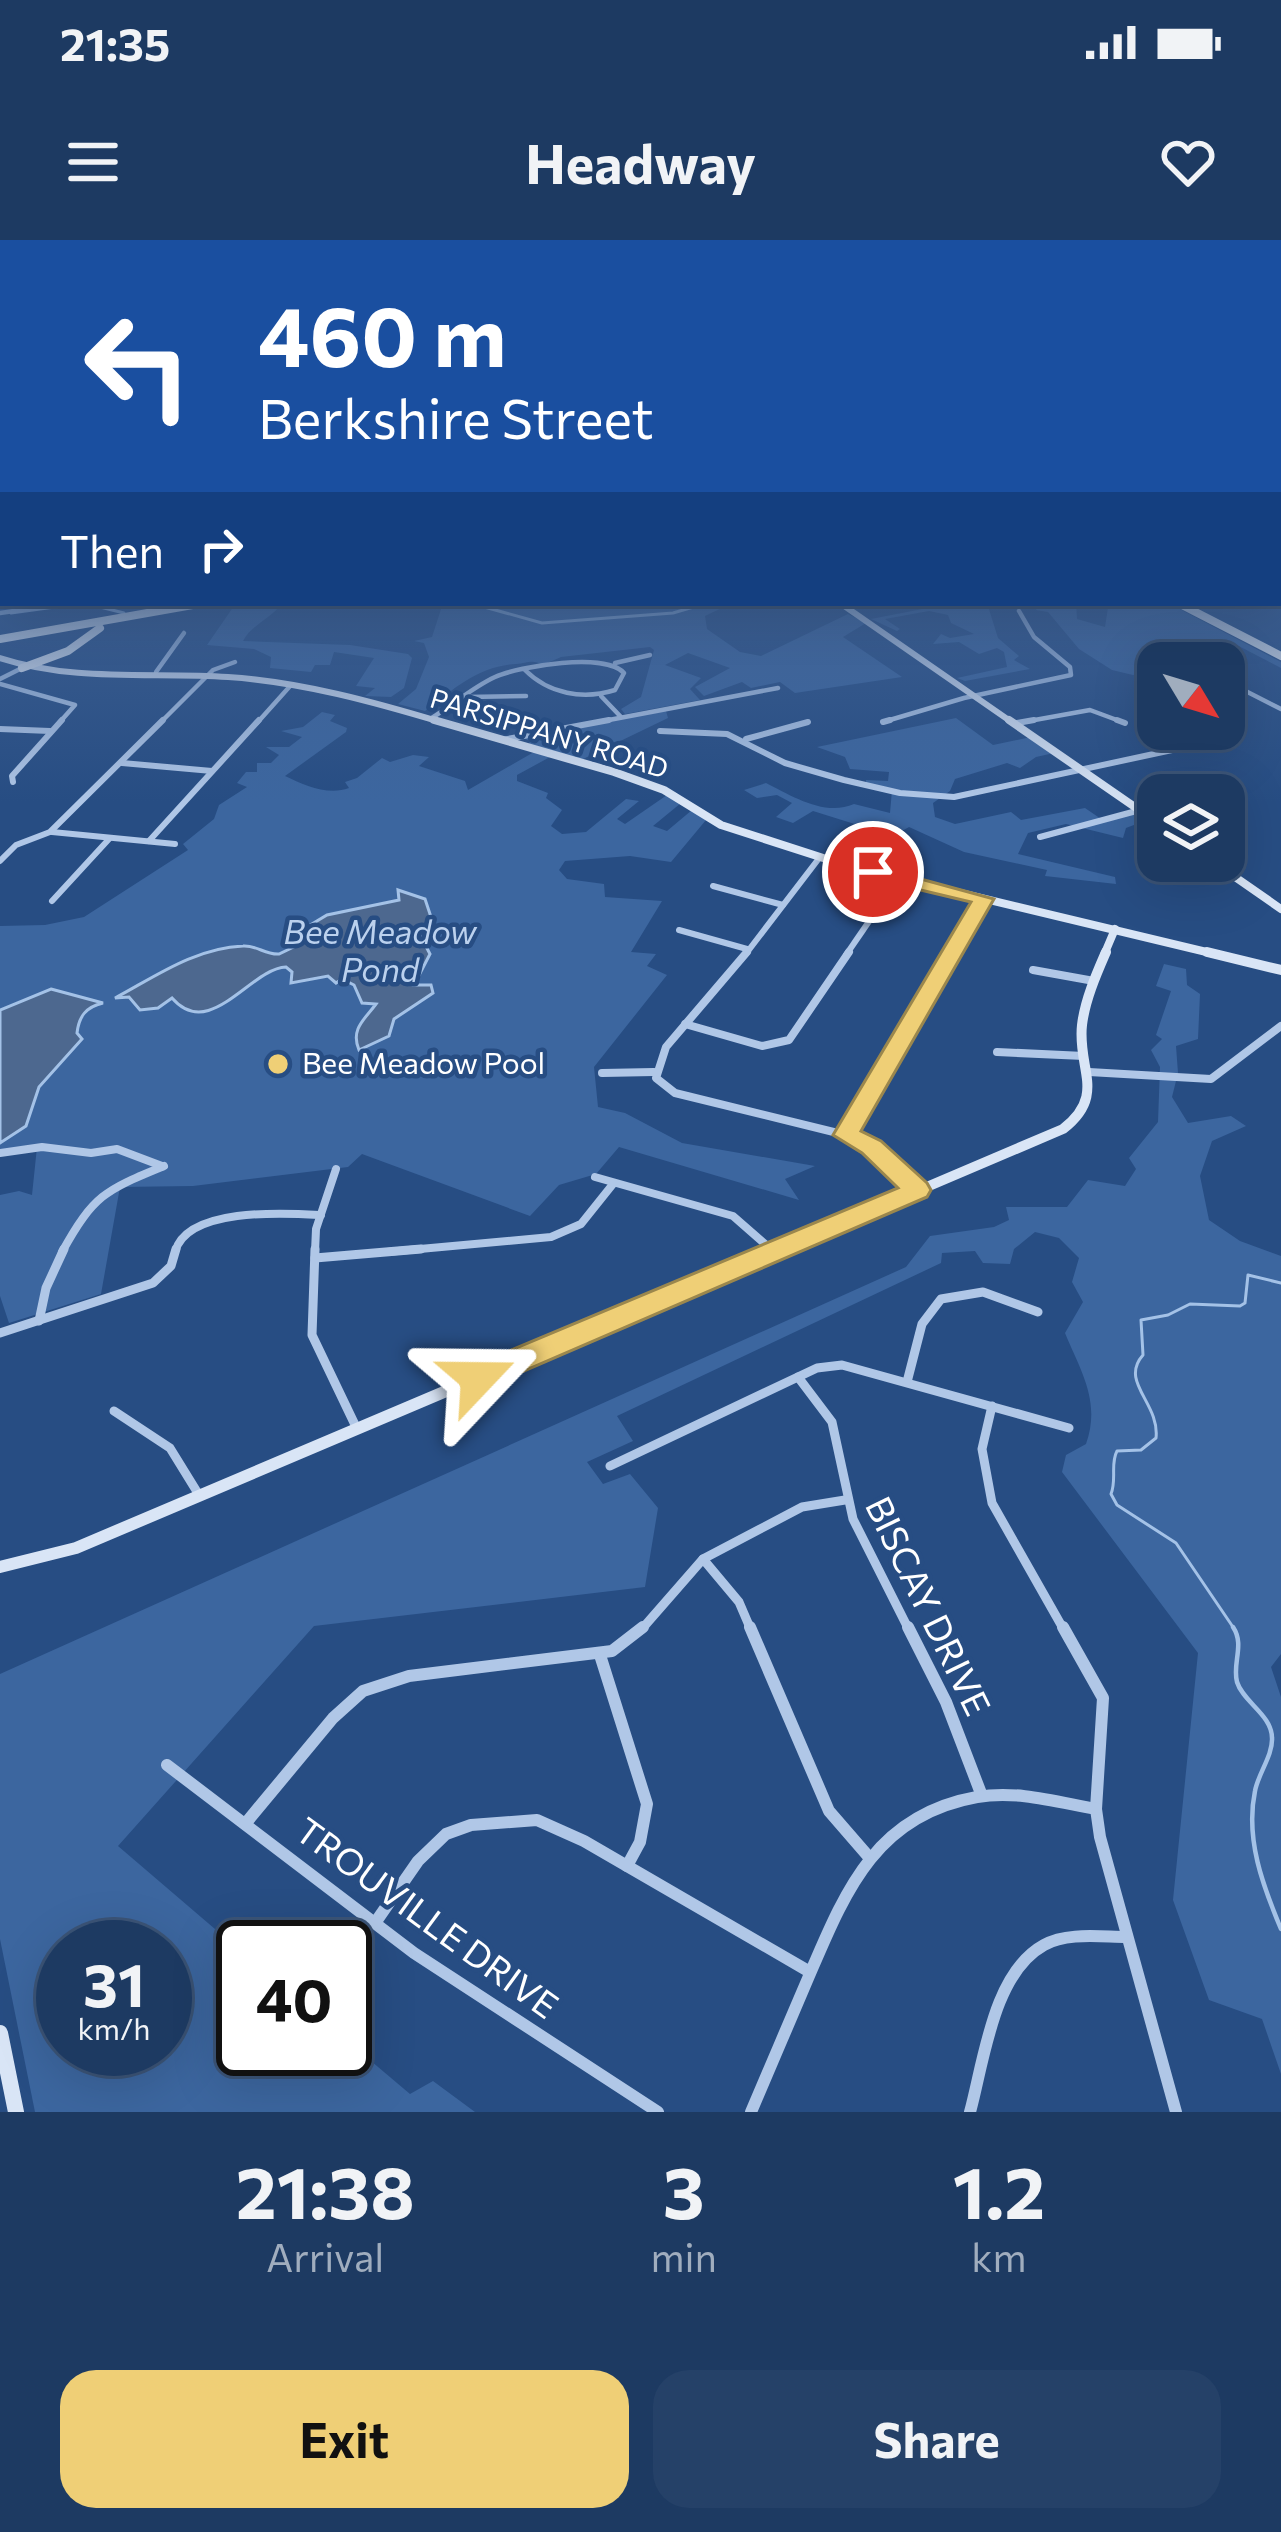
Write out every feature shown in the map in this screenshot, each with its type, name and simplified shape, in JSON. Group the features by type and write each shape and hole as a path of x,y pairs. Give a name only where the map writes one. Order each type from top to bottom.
{"highway":[{"path":"1229,627 1281,652"},
{"path":"1237,627 1281,652"}],"main road":[{"path":"0,639 65,627"},
{"path":"0,639 84,627"},
{"path":"22,668 37,667 105,627"},
{"path":"68,630 90,634"}],"street":[{"path":"876,627 1137,808"},
{"path":"883,722 976,695 1071,675 1072,670 1028,627"},
{"path":"156,672 184,633"},
{"path":"432,720 504,674 650,656"},
{"path":"0,658 22,668"},
{"path":"0,860 14,847 51,831 209,675 235,662"},
{"path":"525,670 538,684 600,695 617,688 625,673 613,664"},
{"name":"PARSIPPANY ROAD","path":"37,667 209,675 348,694 662,789 721,825 820,857 1281,970"},
{"path":"0,681 22,668"},
{"path":"0,681 74,703 74,710 12,776 13,782"},
{"path":"148,841 291,685"},
{"path":"501,740 778,688"},
{"path":"1245,691 1281,709"},
{"path":"600,695 621,717"},
{"path":"470,698 526,696"},
{"path":"1017,723 1090,710 1125,723"},
{"path":"745,739 808,722"},
{"path":"0,729 52,731"},
{"path":"660,731 708,731 745,739 785,763 872,788 931,796 976,795 1172,750"},
{"path":"120,762 212,771"},
{"path":"1040,837 1137,811"},
{"path":"51,831 175,844"},
{"path":"52,901 110,838"},
{"path":"0,844 14,847"},
{"path":"654,1072 685,1024 707,1004 820,857"},
{"path":"685,1024 762,1046 789,1040 898,878"},
{"path":"1242,882 1281,909"},
{"path":"713,886 783,905"},
{"path":"846,1135 983,899"},
{"path":"0,1567 63,1553 1072,1124 1090,1097 1082,1027 1115,929"},
{"path":"680,930 748,949"},
{"path":"1033,970 1096,982"},
{"path":"1088,1072 1211,1079 1281,1026"},
{"path":"997,1052 1086,1056"},
{"path":"602,1072 654,1072"},
{"path":"654,1072 671,1092 846,1135 871,1147 918,1190"},
{"path":"0,1154 42,1147 91,1153 117,1149 164,1166 117,1184 98,1198 52,1268 39,1321"},
{"path":"336,1169 320,1215 312,1335 357,1429"},
{"path":"595,1177 733,1216 773,1251"},
{"path":"315,1258 551,1237 581,1224 613,1184"},
{"path":"0,1333 160,1279 171,1266 174,1246 194,1228 257,1215 320,1215"},
{"path":"908,1382 928,1313 942,1300 968,1291 982,1292 1038,1312"},
{"path":"610,1466 817,1368 842,1365 1069,1428"},
{"name":"BISCAY DRIVE","path":"798,1377 822,1406 838,1438 845,1500 946,1702 982,1796"},
{"path":"992,1406 982,1449 992,1503 1103,1698 1096,1809 1105,1859 1176,2112"},
{"path":"114,1412 170,1448 199,1496"},
{"path":"245,1824 333,1718 376,1684 600,1655 641,1630 703,1559 802,1507 845,1500"},
{"path":"703,1559 739,1602 829,1811 868,1856"},
{"path":"600,1655 647,1804 644,1831 627,1866"},
{"name":"TROUVILLE DRIVE","path":"167,1765 462,1986 658,2112"},
{"path":"751,2112 846,1891 868,1856 909,1825 982,1796 1023,1797 1096,1809"},
{"path":"375,1923 423,1855 446,1834 516,1819 550,1823 809,1972"},
{"path":"970,2112 1004,1999 1021,1964 1056,1941 1127,1936"},
{"path":"0,2032 16,2112"}],"shaded area":[{"path":"219,627 254,627 243,641 350,645 412,658 404,688 391,697 365,696 375,688 356,686 374,658 334,652 330,665 315,665 311,672 270,668 271,657 254,649 207,645"},
{"path":"435,627 707,627 740,652 761,656 820,627 859,627 843,637 902,677 795,693 780,682 751,688 742,682 704,696 695,687 730,668 688,653 665,665 701,678 690,689 700,700 625,714 621,709 641,697 654,650 650,647 561,657 543,665 503,666 468,679 425,711 398,704 416,689 429,657 424,643 414,641 432,637"},
{"path":"960,627 995,627 998,638 1019,656 1014,660 1030,669 965,681 957,678 1007,667 1004,652 997,648 979,654 959,642 933,644 941,634 950,638 974,634"},
{"path":"1061,627 1215,627 1243,642 1137,642 1137,674 1112,670 1079,649"},
{"path":"1245,643 1281,662 1281,668 1245,649"},
{"path":"666,711 668,718 581,760 529,744 521,737"},
{"path":"322,712 335,715 330,721 347,728 346,732 285,776 316,788 349,788 345,782 382,758 390,762 413,755 429,757 419,766 465,781 468,790 534,752 550,757 517,775 517,781 548,793 546,798 562,810 551,826 562,834 586,832 626,799 639,801 617,819 625,824 667,795 681,803 653,826 667,831 692,810 706,820 671,862 630,856 565,861 559,870 567,879 604,884 605,897 662,901 631,952 656,954 647,966 667,975 594,1067 598,1107 625,1113 682,1143 815,1166 785,1179 799,1200 619,1147 596,1174 559,1185 530,1216 362,1154 348,1167 193,1186 120,1187 101,1294 9,1323 0,1296 0,1195 19,1191 32,1195 37,1147 0,1152 0,926 45,925 84,917 188,850 183,844 214,819 219,805 247,787 237,783 246,772 257,772 257,763 271,763 279,755 266,747 289,747 302,737 281,731 303,727"},
{"path":"956,718 993,745 1031,737 1054,753 1036,757 1020,768 1007,763 955,779 950,791 933,803 935,817 955,824 1011,812 1021,820 1085,808 1104,821 1137,813 1137,824 1126,828 1123,838 1066,824 1028,833 1018,854 1115,877 1116,884 1045,876 1047,870 964,852 909,827 893,836 813,811 793,823 776,817 792,803 777,795 757,798 744,790 766,783 820,806 854,804 890,813 892,790 866,785 866,780 888,781 889,772 850,769 845,757 817,747"},
{"path":"1164,964 1186,969 1187,985 1200,994 1198,1039 1176,1046 1178,1073 1172,1097 1188,1123 1231,1116 1246,1126 1212,1141 1200,1176 1209,1220 1240,1241 1281,1256 1281,1654 1271,1667 1281,1697 1281,2074 1262,2019 1209,2000 1173,1900 1198,1653 1062,1472 1066,1455 1086,1444 1090,1428 1087,1387 1065,1333 1083,1302 1072,1282 1079,1258 1059,1238 1035,1232 1014,1249 1010,1264 983,1263 975,1251 942,1253 941,1263 617,1416 633,1441 587,1462 603,1484 630,1474 658,1508 645,1587 314,1626 118,1846 216,1930 216,2076 372,2076 372,2062 410,2094 433,2081 475,2112 35,2112 0,1939 0,1674 906,1267 930,1236 994,1227 1009,1220 1006,1207 1067,1207 1088,1180 1125,1186 1136,1169 1129,1158 1158,1122 1160,1067 1151,1050 1162,1039 1156,1035 1171,991 1156,986"}],"water":[{"name":"Bee Meadow Pond","path":"398,890 425,899 432,920 419,933 430,954 414,985 431,985 433,993 394,1019 389,1036 359,1050 358,1030 376,1004 362,1003 354,985 342,979 336,983 328,976 291,983 292,972 286,967 201,1012 186,1009 172,998 158,1008 140,1010 129,997 115,998 208,952 248,946 279,954 304,942 302,930 327,915 399,900"},
{"path":"51,989 103,1003 82,1017 77,1033 82,1039 39,1087 26,1126 0,1143 0,1010"}],"waterway":[{"path":"1233,1627 1176,1543 1117,1505 1111,1494 1114,1461 1117,1451 1141,1450 1156,1438 1156,1425 1135,1374 1143,1355 1141,1320 1168,1315 1190,1304 1240,1306 1245,1303 1248,1275 1281,1283"},
{"path":"1233,1627 1238,1641 1237,1682 1271,1730 1270,1751 1255,1791 1252,1827 1262,1879 1281,1929"}],"place":[{"name":"Bee Meadow Pool","path":"278,1064"}],"route":[{"path":"478,1378 918,1190 871,1147 846,1135 983,899 873,872"}]}
